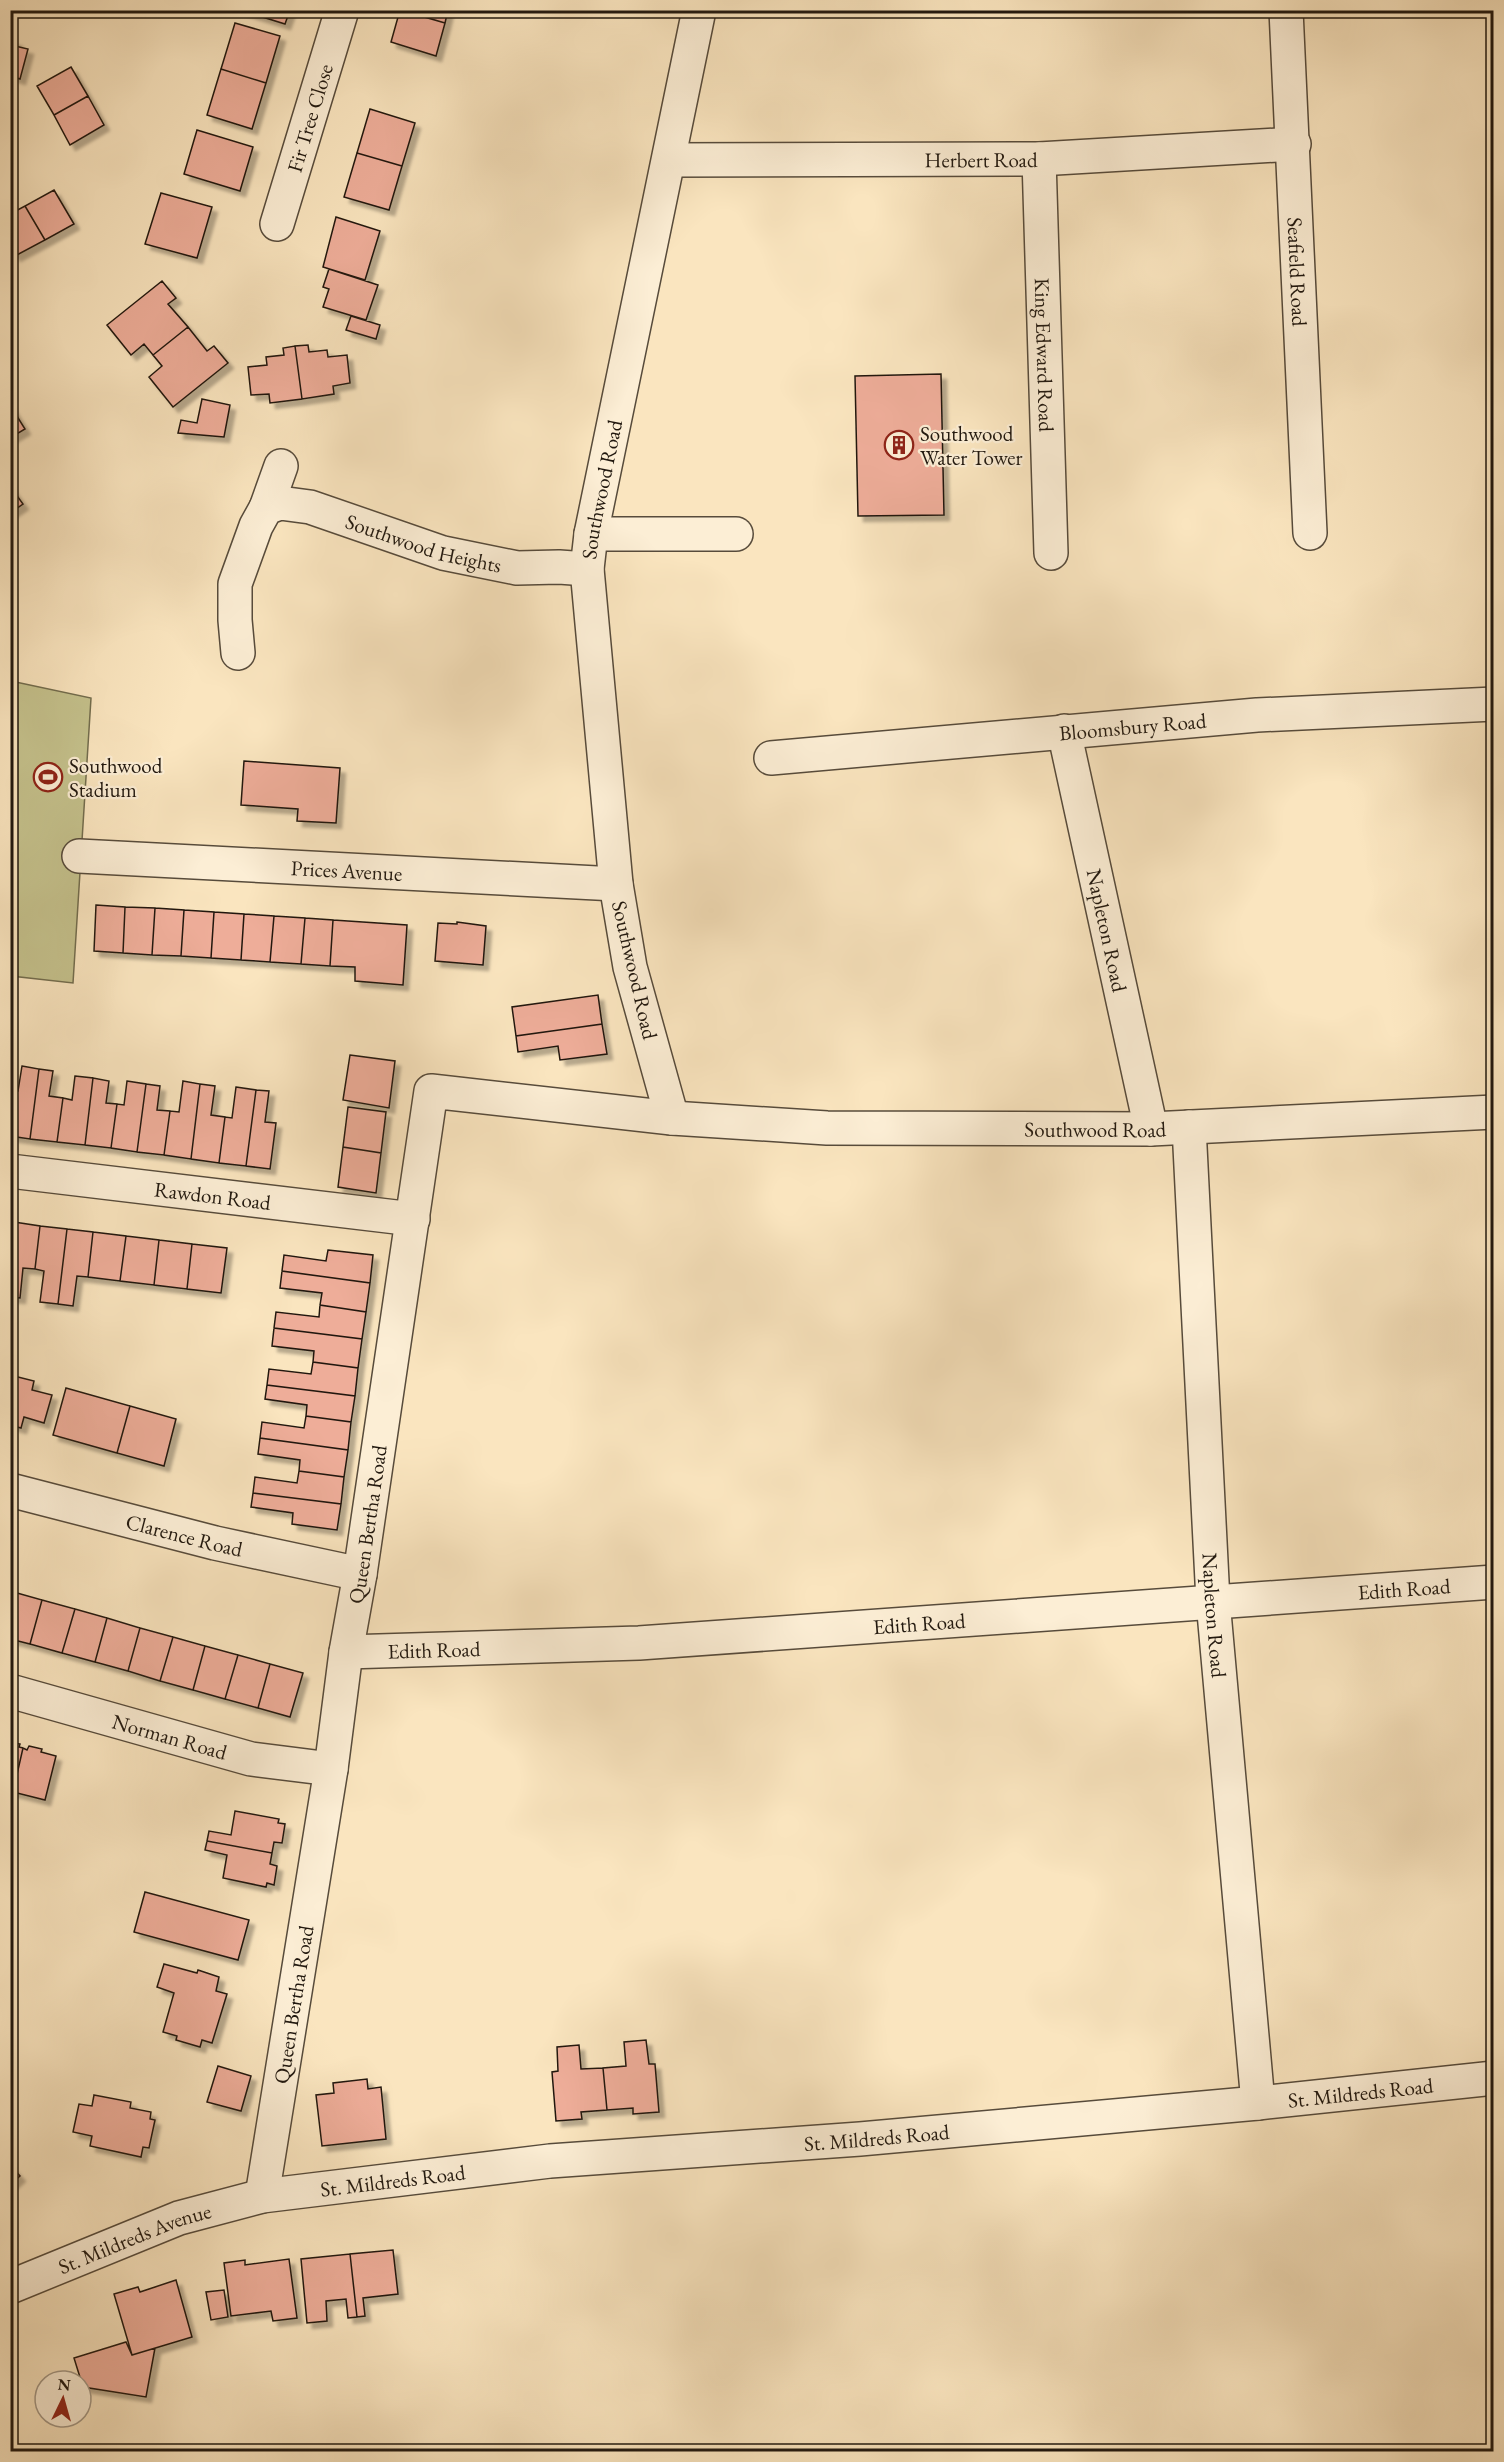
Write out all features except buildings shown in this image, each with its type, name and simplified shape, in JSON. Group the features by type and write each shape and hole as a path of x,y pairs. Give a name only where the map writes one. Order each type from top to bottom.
{"street":[{"name":"Fir Tree Close","path":"277,224 342,10"},
{"name":"Southwood Road","path":"699,10 591,534 586,569 616,884 630,967 672,1118 827,1128 1151,1129 1494,1112"},
{"name":"Seafield Road","path":"1286,10 1294,144 1310,533"},
{"name":"Herbert Road","path":"669,160 1039,159 1294,144"},
{"name":"King Edward Road","path":"1039,159 1051,553"},
{"path":"238,652 235,584 246,550 266,508 280,466"},
{"name":"Southwood Heights","path":"266,508 280,503 310,507 443,553 517,568 586,569"},
{"path":"591,534 736,534"},
{"name":"Bloomsbury Road","path":"771,758 1257,716 1494,704"},
{"name":"Napleton Road","path":"1064,731 1151,1129"},
{"name":"Prices Avenue","path":"80,856 616,884"},
{"name":"Queen Bertha Road","path":"262,2196 332,1769 346,1652 360,1574 431,1091 672,1118"},
{"name":"Napleton Road","path":"1189,1127 1213,1601 1258,2103"},
{"name":"Rawdon Road","path":"10,1171 413,1219"},
{"name":"Clarence Road","path":"10,1490 215,1543 360,1574"},
{"name":"Edith Road","path":"346,1652 639,1643 1494,1582"},
{"name":"Norman Road","path":"10,1690 251,1759 332,1769"},
{"name":"St. Mildreds Road","path":"262,2196 550,2161 860,2139 1494,2079"},
{"name":"St. Mildreds Avenue","path":"10,2287 179,2218 262,2196"}],"shaded area":[{"name":"Southwood Stadium","path":"11,681 91,698 73,983 11,976"}],"place":[{"name":"Southwood Water Tower","path":"899,445"},
{"name":"Southwood Stadium","path":"48,777"}]}
